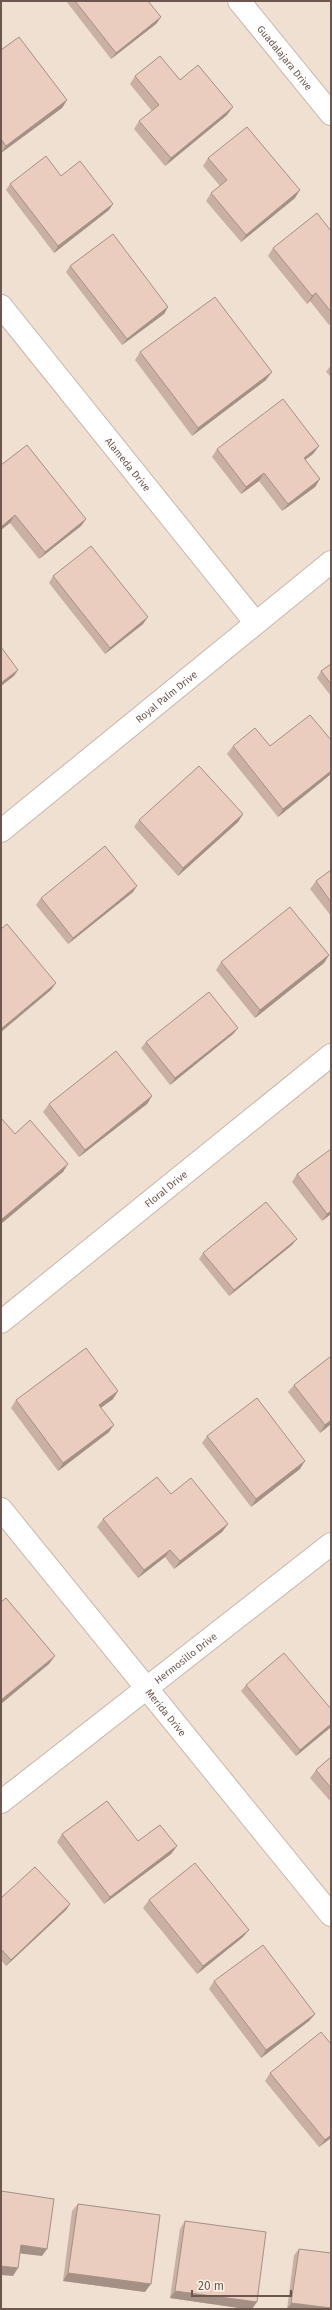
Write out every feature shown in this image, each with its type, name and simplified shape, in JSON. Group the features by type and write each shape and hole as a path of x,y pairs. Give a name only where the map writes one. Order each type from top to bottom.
{"street":[{"name":"Guadalajara Drive","path":"239,1 331,114"},
{"name":"Alameda Drive","path":"1,306 256,622"},
{"name":"Royal Palm Drive","path":"1,830 331,562"},
{"name":"Floral Drive","path":"1,1322 331,1055"},
{"name":"Merida Drive","path":"1,1509 331,1915"},
{"name":"Hermosillo Drive","path":"1,1802 331,1544"}],"shaded area":[{"path":"1,1 331,1 331,2309 1,2309"}],"building":[{"path":"75,1 148,1 161,17 116,53"},
{"path":"19,37 67,100 6,146 1,139 1,50"},
{"path":"160,56 180,80 198,65 233,107 171,158 139,121 159,105 135,76"},
{"path":"247,127 300,190 246,235 211,193 227,180 208,158"},
{"path":"46,156 61,176 80,161 113,204 58,246 10,184"},
{"path":"317,213 331,231 331,312 316,293 312,296 273,248"},
{"path":"113,234 168,307 127,339 70,266"},
{"path":"215,297 272,372 198,428 140,352"},
{"path":"283,399 319,446 304,458 320,479 288,504 264,473 246,487 217,449"},
{"path":"27,445 86,519 45,552 15,515 1,527 1,465"},
{"path":"91,546 148,617 110,648 53,576"},
{"path":"1,647 18,670 1,683"},
{"path":"331,664 331,684 321,671"},
{"path":"310,715 331,740 331,771 283,809 233,746 255,728 270,746"},
{"path":"199,766 243,814 183,868 139,820"},
{"path":"105,846 137,886 73,938 41,898"},
{"path":"331,870 331,902 316,881"},
{"path":"290,907 329,955 260,1010 221,962"},
{"path":"7,924 56,983 1,1029 1,929"},
{"path":"209,992 238,1028 175,1078 146,1042"},
{"path":"116,1051 152,1096 85,1150 49,1104"},
{"path":"1,1118 15,1134 30,1120 68,1164 2,1219 1,1218"},
{"path":"331,1149 331,1211 327,1214 297,1174"},
{"path":"266,1202 297,1239 234,1290 203,1253"},
{"path":"86,1348 118,1391 99,1405 114,1425 63,1463 16,1400"},
{"path":"331,1356 331,1420 325,1425 294,1385"},
{"path":"257,1398 305,1461 256,1499 207,1436"},
{"path":"157,1477 171,1494 191,1478 228,1524 180,1561 170,1550 144,1570 103,1519"},
{"path":"6,1598 55,1656 1,1700 1,1602"},
{"path":"284,1653 331,1709 331,1724 300,1750 246,1685"},
{"path":"331,1757 331,1788 316,1770"},
{"path":"107,1801 138,1841 160,1825 177,1846 110,1897 62,1834"},
{"path":"195,1863 249,1930 203,1966 149,1900"},
{"path":"35,1867 70,1904 11,1960 1,1949 1,1898"},
{"path":"263,1945 315,2014 266,2050 214,1981"},
{"path":"321,2032 331,2044 331,2135 325,2140 270,2073"},
{"path":"1,2191 54,2199 47,2249 21,2245 18,2268 1,2266"},
{"path":"78,2204 160,2215 151,2284 68,2273"},
{"path":"185,2221 266,2232 257,2302 175,2291"},
{"path":"299,2249 331,2253 331,2308 291,2303"}]}
